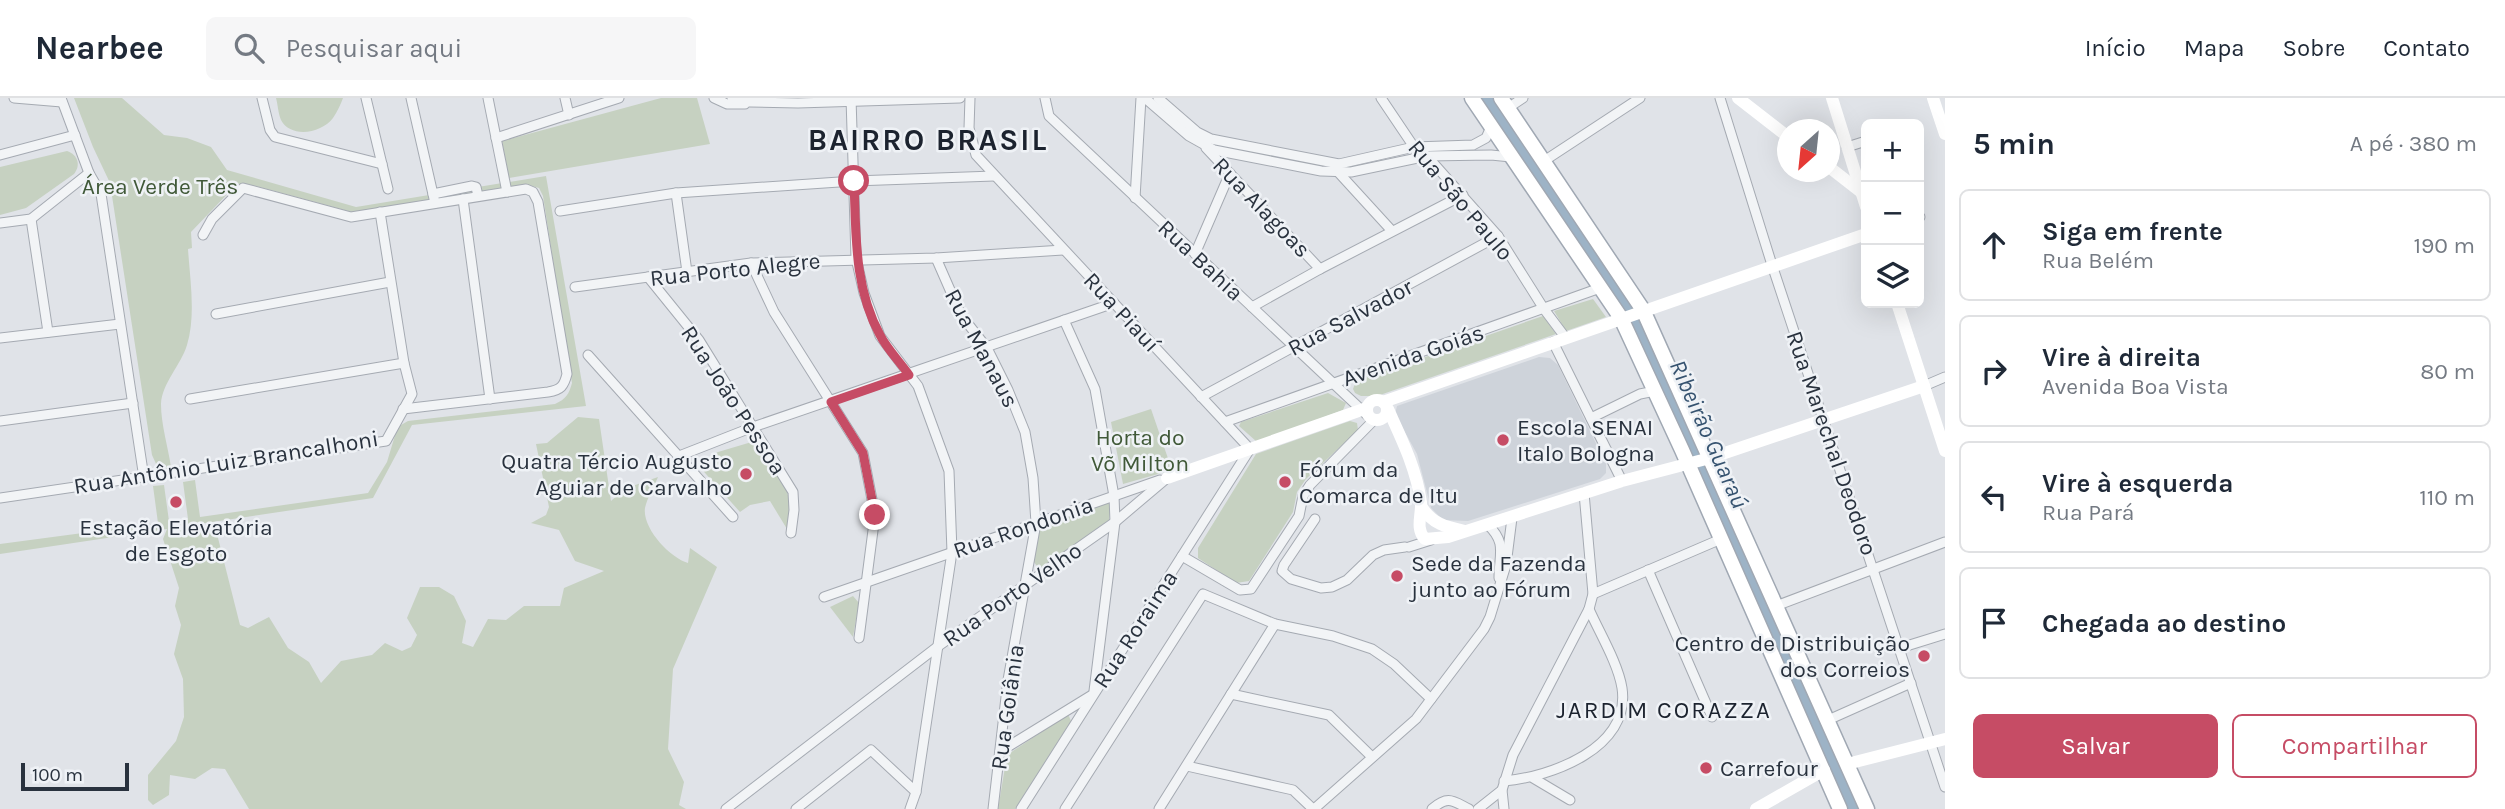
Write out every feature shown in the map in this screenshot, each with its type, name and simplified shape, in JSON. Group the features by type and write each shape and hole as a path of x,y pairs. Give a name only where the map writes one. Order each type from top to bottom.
{"main road":[{"path":"1472,98 1497,114 1633,314 1698,460 1721,539 1835,767 1867,809"},
{"path":"1497,114 1511,157 1533,168 1600,288 1633,314 1655,391 1698,460 1776,606 1828,720 1835,767 1830,785 1840,809"}],"street":[{"path":"14,98 61,100 89,173 101,194 144,478"},
{"path":"262,98 270,130 275,137 382,164"},
{"path":"366,98 388,189"},
{"path":"411,98 434,199"},
{"path":"488,98 507,192"},
{"path":"565,98 569,115"},
{"path":"496,138 619,98"},
{"path":"732,98 750,102"},
{"path":"718,99 735,106 750,102 798,100 960,98"},
{"name":"Rua Piauí","path":"970,98 969,128 976,155 1250,449"},
{"name":"Rua Bahia","path":"1045,98 1049,116 1367,415"},
{"path":"1135,198 1143,98"},
{"path":"1143,98 1203,145 1223,153 1328,168 1427,156 1511,157"},
{"path":"1158,98 1203,136 1339,173 1392,231"},
{"name":"Rua São Paulo","path":"1381,98 1414,147 1427,156 1498,236 1544,309 1591,418 1622,481"},
{"path":"1339,173 1349,167 1414,147 1473,145 1486,138 1497,114 1523,98"},
{"path":"1533,168 1640,98"},
{"name":"Rua Marechal Deodoro","path":"1720,98 1772,265 1945,787"},
{"path":"1738,98 1777,128"},
{"path":"1832,98 1861,192"},
{"path":"1933,98 1945,134"},
{"path":"851,99 856,258 864,293 880,336 918,386 949,471 952,552 916,792 910,809"},
{"path":"0,155 75,135"},
{"path":"1195,254 1227,170 1223,153 1225,142"},
{"path":"1847,147 1861,143"},
{"name":"Rua Alagoas","path":"1203,145 1320,268"},
{"path":"0,223 31,219 89,173"},
{"path":"560,211 676,193 854,181 993,176"},
{"path":"1840,176 1861,192"},
{"path":"204,235 212,219 243,188 351,217 434,199 472,186 476,187 478,196"},
{"path":"403,409 556,391 564,385 567,374 538,202 533,192 526,189 463,199 434,199"},
{"path":"676,193 687,272"},
{"path":"1252,307 1320,268 1463,195"},
{"path":"463,199 490,399"},
{"name":"Rua Antônio Luiz Brancalhoni","path":"0,498 386,441 412,394 404,363 380,212"},
{"path":"31,219 48,332"},
{"name":"Rua Salvador","path":"1201,397 1498,236"},
{"name":"Avenida Goiás","path":"1223,458 1367,415 1376,400 1385,405 1559,340 1861,236"},
{"name":"Rua Porto Alegre","path":"575,287 751,263 856,258 936,258 1063,250"},
{"name":"Rua Manaus","path":"936,258 961,315 986,348 1008,390 1025,432 1033,478 1036,523"},
{"path":"751,263 774,312 863,453 875,515 859,638"},
{"name":"Rua João Pessoa","path":"648,277 699,340 793,492 791,533"},
{"path":"216,314 390,282"},
{"name":"Avenida Goiás","path":"1225,422 1600,288"},
{"path":"679,456 753,427 1114,303"},
{"path":"1899,308 1945,451"},
{"path":"1001,751 1094,694 1115,522 1114,496 1095,388 1064,320"},
{"path":"0,338 120,324"},
{"path":"588,355 733,517"},
{"path":"190,399 404,363"},
{"path":"1429,523 1421,535 1425,539 1448,537 1622,481 1698,460 1945,377"},
{"path":"1591,418 1640,394 1655,391"},
{"path":"0,421 133,403"},
{"path":"1367,415 1385,417 1385,405"},
{"path":"1385,405 1413,464 1421,506 1429,523"},
{"path":"1367,415 1397,430"},
{"path":"1182,556 1241,590 1251,589 1299,516 1303,496 1367,415"},
{"name":"Rua Roraima","path":"1021,809 1250,449"},
{"path":"1223,458 1230,466 1233,476"},
{"name":"Rua Rondonia","path":"824,597 1223,458"},
{"name":"Rua Porto Velho","path":"726,809 937,647 1115,522 1167,478"},
{"path":"1503,809 1503,785 1513,755 1589,608 1593,594 1584,494"},
{"path":"1186,766 1293,790 1313,809 1411,724 1487,624 1506,565 1512,518"},
{"path":"1315,519 1282,571 1290,579 1321,588 1332,587 1347,580 1373,555 1384,550 1434,539"},
{"name":"Rua Goiânia","path":"993,809 1009,680 1036,523"},
{"path":"1429,523 1466,531"},
{"path":"1488,525 1497,533 1502,545 1499,583"},
{"path":"1593,594 1721,539"},
{"path":"1776,606 1945,542"},
{"path":"1648,570 1712,717"},
{"path":"1065,809 1203,594 1275,624 1333,636 1372,649 1394,664 1431,699"},
{"path":"1478,809 1503,785 1556,769 1596,747 1605,741 1619,718 1622,687 1589,608"},
{"path":"1159,809 1275,624"},
{"path":"1900,648 1945,634"},
{"path":"1100,646 1108,654 1120,653"},
{"path":"1828,720 1911,683"},
{"path":"1231,694 1329,715 1372,757"},
{"path":"1756,809 1835,767 1945,739"},
{"path":"796,809 871,750 916,792"},
{"path":"1533,778 1570,800"},
{"path":"1771,809 1817,783 1830,785"},
{"path":"1432,809 1441,801 1450,800 1469,809"}],"shaded area":[{"name":"Escola SENAI Italo Bologna","path":"1539,357 1550,358 1558,365 1606,464 1606,473 1600,479 1468,521 1443,520 1431,508 1417,454 1395,414 1397,406"}],"green space":[{"name":"Área Verde Três","path":"74,98 122,98 164,135 187,138 211,147 227,170 356,207 546,176 586,406 412,425 373,498 199,524 217,534 240,625 248,628 269,617 288,648 309,662 321,683 341,661 372,655 385,643 402,651 411,647 417,635 407,618 420,587 439,587 454,596 466,621 462,643 473,647 488,619 506,620 524,606 560,606 564,588 604,571 575,561 559,530 531,523 546,515 549,507 536,444 547,443 578,417 599,419 611,501 624,489 658,477 645,508 645,516 653,533 666,549 681,560 688,563 690,548 717,567 673,669 668,749 684,782 679,805 686,809 249,809 225,769 212,768 195,779 170,775 169,795 153,805 148,800 148,775 176,741 184,717 183,679 174,654 181,625 175,606 179,588 163,539 167,529 0,554 0,544 158,523 153,486 164,485 169,521 188,519 183,482 195,480 200,517 368,493 387,462 396,432 408,421 555,404 566,396 572,383 543,196 539,188 525,184 352,212 248,184 236,185 191,232 192,248 188,249 192,297 190,334 162,396 162,419 171,467 162,469 157,466 152,455 110,183"},
{"path":"276,98 343,98 328,123 314,130 299,132 286,126 281,120"},
{"path":"661,98 697,98 710,144 509,178 502,141"},
{"path":"67,151 74,155 77,161 74,174 26,208 0,215 0,167"},
{"path":"1593,299 1606,317 1566,331 1554,311"},
{"path":"1543,316 1556,334 1377,396 1361,396 1353,389 1356,381"},
{"path":"1328,393 1346,403 1343,410 1257,442 1239,426 1241,422"},
{"name":"Horta do Võ Milton","path":"1151,409 1172,470 1123,484 1111,422"},
{"path":"1350,421 1357,423 1358,430 1306,479 1297,492 1293,512 1249,581 1236,583 1198,558 1198,548 1256,454"},
{"path":"755,441 786,488 791,506 787,529 770,501 750,505 740,512 697,464 718,452"},
{"path":"1107,501 1111,506 1109,520 1042,567 1037,566 1033,561 1039,525"},
{"path":"853,596 859,603 853,637 830,607"},
{"path":"1068,714 1071,721 1015,809 998,809 1007,755"}],"waterway":[{"name":"Ribeirão Guaraú","path":"1486,98 1637,322 1854,809"}],"place":[{"name":"Escola SENAI Italo Bologna","path":"1503,440"},
{"name":"Quatra Tércio Augusto Aguiar de Carvalho","path":"746,474"},
{"name":"Fórum da Comarca de Itu","path":"1285,482"},
{"name":"Estação Elevatória de Esgoto","path":"176,502"},
{"name":"Sede da Fazenda junto ao Fórum","path":"1397,576"},
{"name":"Centro de Distribuição dos Correios","path":"1924,656"},
{"name":"Carrefour","path":"1706,768"}],"district":[{"name":"BAIRRO BRASIL","path":"928,140"},
{"name":"JARDIM CORAZZA","path":"1664,710"}],"route":[{"path":"854,181 856,258 864,293 880,336 909,375 831,402 863,453 875,515"}]}
